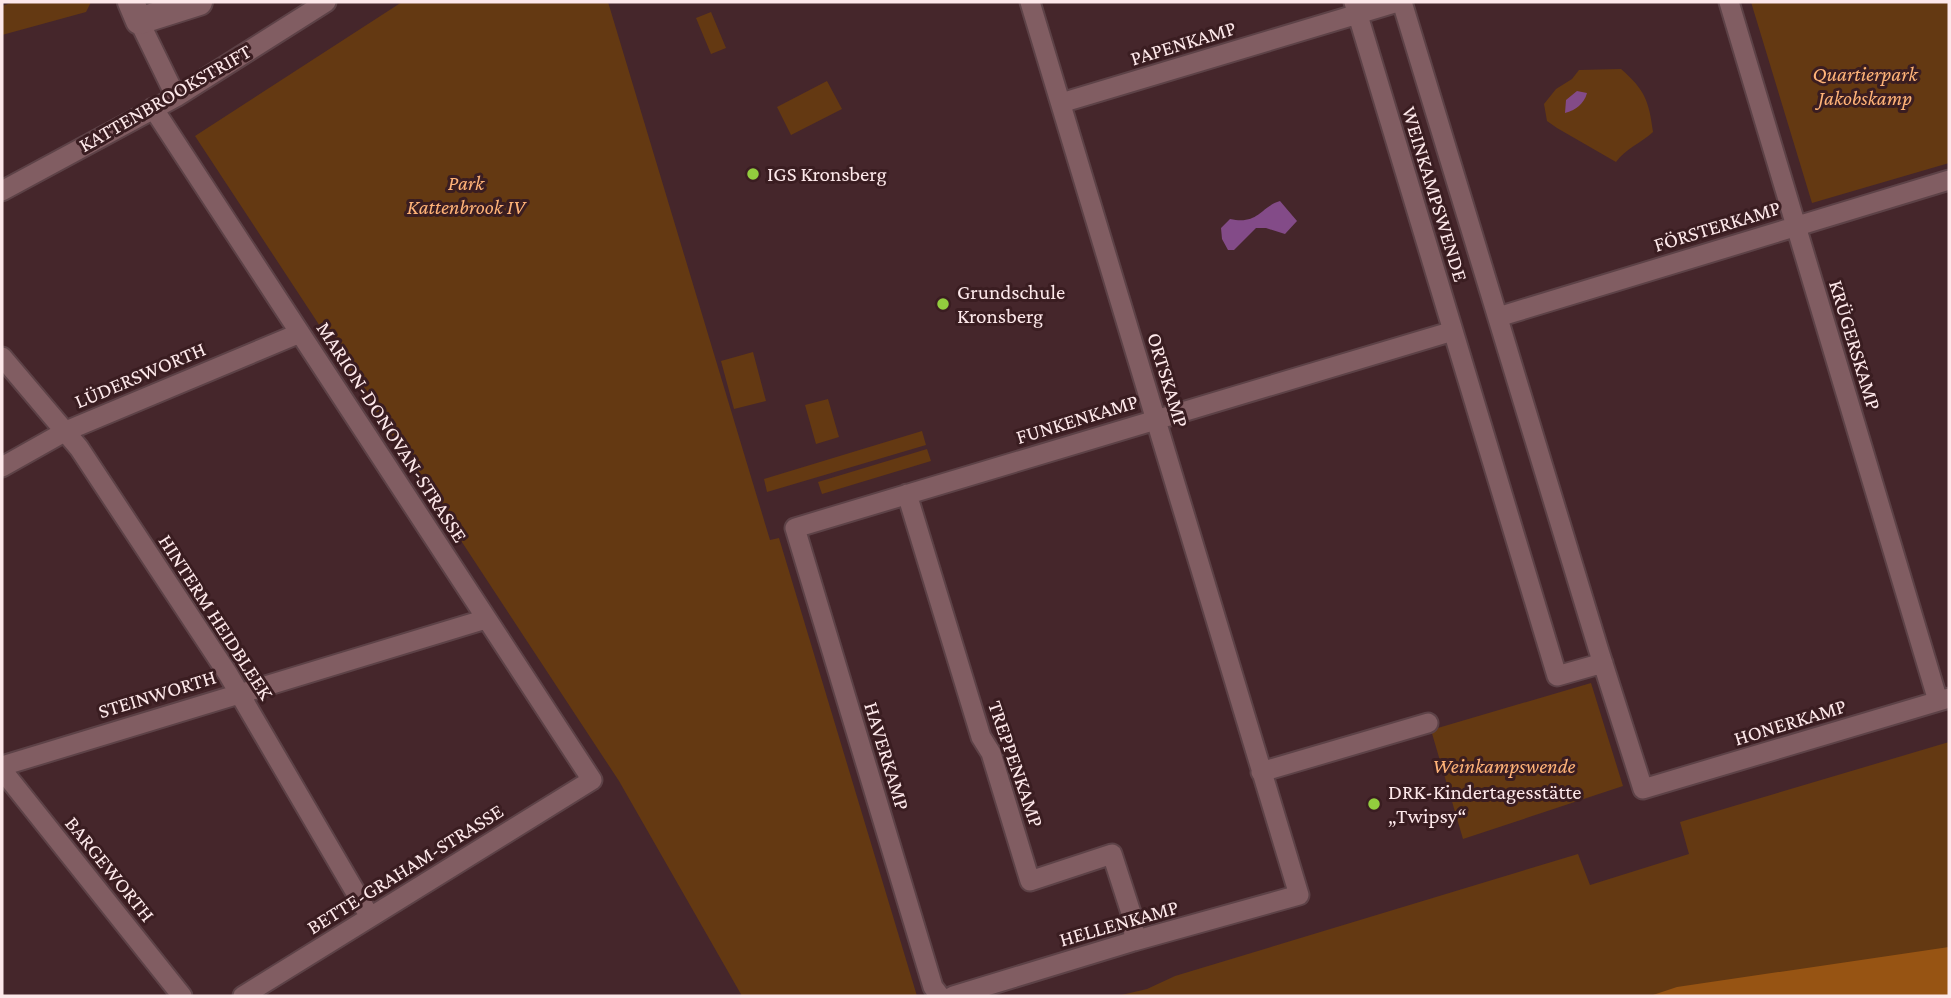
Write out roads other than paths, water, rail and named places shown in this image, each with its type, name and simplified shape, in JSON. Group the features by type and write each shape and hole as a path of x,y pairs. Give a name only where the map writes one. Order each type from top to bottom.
{"main road":[{"path":"135,11 199,2"}],"street":[{"name":"KATTENBROOKSTRIFT","path":"2,191 176,97 326,2"},
{"name":"ORTSKAMP","path":"1030,2 1299,895"},
{"name":"PAPENKAMP","path":"1061,103 1355,8 1400,2"},
{"name":"WEINKAMPSWENDE","path":"1400,2 1643,789"},
{"name":"KRÜGERSKAMP","path":"1728,2 1944,700"},
{"name":"WEINKAMPSWENDE","path":"1355,8 1557,676 1603,663"},
{"path":"135,11 176,97"},
{"name":"MARION-DONOVAN-STRASSE","path":"153,108 592,780"},
{"name":"FÖRSTERKAMP","path":"1498,317 1949,180"},
{"name":"FUNKENKAMP","path":"795,528 1453,331"},
{"name":"LÜDERSWORTH","path":"2,467 66,431 300,333"},
{"name":"HINTERM HEIDBLEEK","path":"2,357 66,431 240,693 370,917"},
{"name":"TREPPENKAMP","path":"907,494 981,737 991,753 1030,881 1112,854 1133,919 1134,941"},
{"name":"HAVERKAMP","path":"795,528 933,987 939,996"},
{"name":"STEINWORTH","path":"2,768 486,619"},
{"name":"HONERKAMP","path":"1643,789 1944,700"},
{"path":"1261,772 1428,723"},
{"name":"BARGEWORTH","path":"2,768 182,996"},
{"name":"BETTE-GRAHAM-STRASSE","path":"243,996 592,780"},
{"name":"HELLENKAMP","path":"953,996 1299,895"}],"place":[{"name":"IGS Kronsberg","path":"753,174"},
{"name":"Grundschule Kronsberg","path":"943,304"},
{"name":"DRK-Kindertagesstätte „Twipsy“","path":"1374,804"}],"park label":[{"name":"Quartierpark Jakobskamp","path":"1865,86"},
{"name":"Park Kattenbrook IV","path":"466,195"},
{"name":"Weinkampswende","path":"1504,766"}]}
